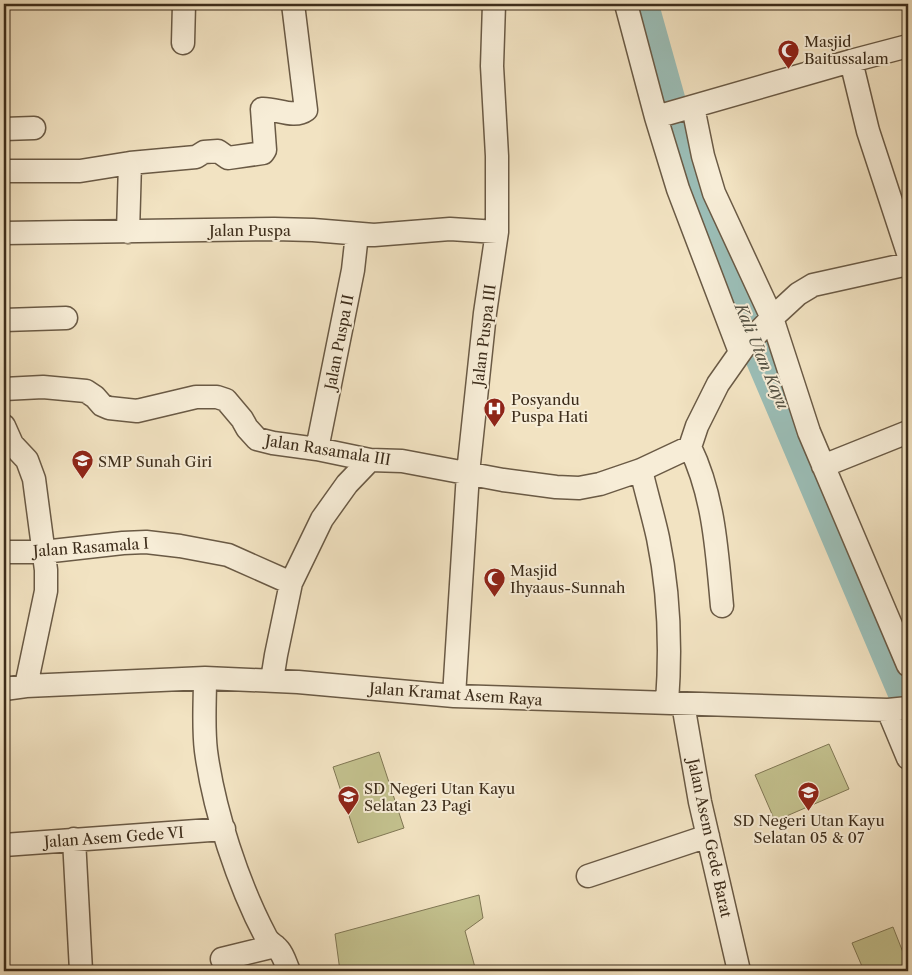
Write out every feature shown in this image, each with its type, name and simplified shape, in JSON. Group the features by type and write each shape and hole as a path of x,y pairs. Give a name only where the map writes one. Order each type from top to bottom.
{"street":[{"path":"183,42 184,4"},
{"path":"4,171 80,170 196,157 204,152 218,151 228,158 263,153 265,150 262,109 284,113 302,113 306,110 293,4"},
{"name":"Jalan Puspa III","path":"454,696 468,473 496,232 496,156 492,66 494,4"},
{"path":"626,4 771,319 809,432 908,665"},
{"path":"675,112 908,46"},
{"path":"850,61 868,131 908,253"},
{"path":"675,112 678,189 742,350"},
{"path":"4,129 34,128"},
{"path":"128,232 130,163"},
{"name":"Jalan Puspa","path":"4,233 274,229 374,235 450,229 496,232"},
{"name":"Jalan Puspa II","path":"317,449 353,270 357,234"},
{"path":"722,606 717,548 708,499 701,468 690,447 697,426 718,384 742,350 798,294 813,285 908,264"},
{"path":"4,320 66,318"},
{"name":"Jalan Rasamala III","path":"4,389 43,387 86,391 108,408 137,411 196,397 217,398 226,400 242,419 246,428 257,439 370,460 402,461 556,487 580,488 600,484 641,470 690,447"},
{"path":"4,426 12,444 12,454 27,460 34,479 44,552 46,591 26,686"},
{"path":"823,466 908,432"},
{"path":"272,680 291,583 322,520 347,484 370,460"},
{"name":"Jalan Asem Gede Barat","path":"641,470 658,538 675,704 739,971"},
{"name":"Jalan Rasamala I","path":"4,552 44,552 123,542 146,542 228,555 291,583"},
{"path":"205,678 204,719 206,750 224,829 248,896 267,940 280,951 289,971"},
{"name":"Jalan Kramat Asem Raya","path":"4,689 26,686 205,678 272,680 454,696 675,704 899,709"},
{"path":"899,709 908,758"},
{"name":"Jalan Asem Gede VI","path":"4,845 224,829"},
{"path":"588,876 708,836"},
{"path":"74,839 81,971"},
{"path":"222,959 275,946"}],"shaded area":[{"path":"829,744 849,789 775,821 755,775"},
{"path":"379,752 404,828 358,843 333,767"},
{"path":"479,895 483,918 465,931 476,971 340,971 335,934"},
{"path":"893,927 908,965 908,971 864,971 852,943"}],"waterway":[{"name":"Kali Utan Kayu","path":"641,4 676,129 727,274 908,699"}],"place":[{"name":"Masjid Baitussalam","path":"788,69"},
{"name":"Posyandu Puspa Hati","path":"495,427"},
{"name":"SMP Sunah Giri","path":"82,480"},
{"name":"Masjid Ihyaaus-Sunnah","path":"494,598"},
{"name":"SD Negeri Utan Kayu Selatan 05 & 07","path":"809,811"},
{"name":"SD Negeri Utan Kayu Selatan 23 Pagi","path":"348,816"}]}
